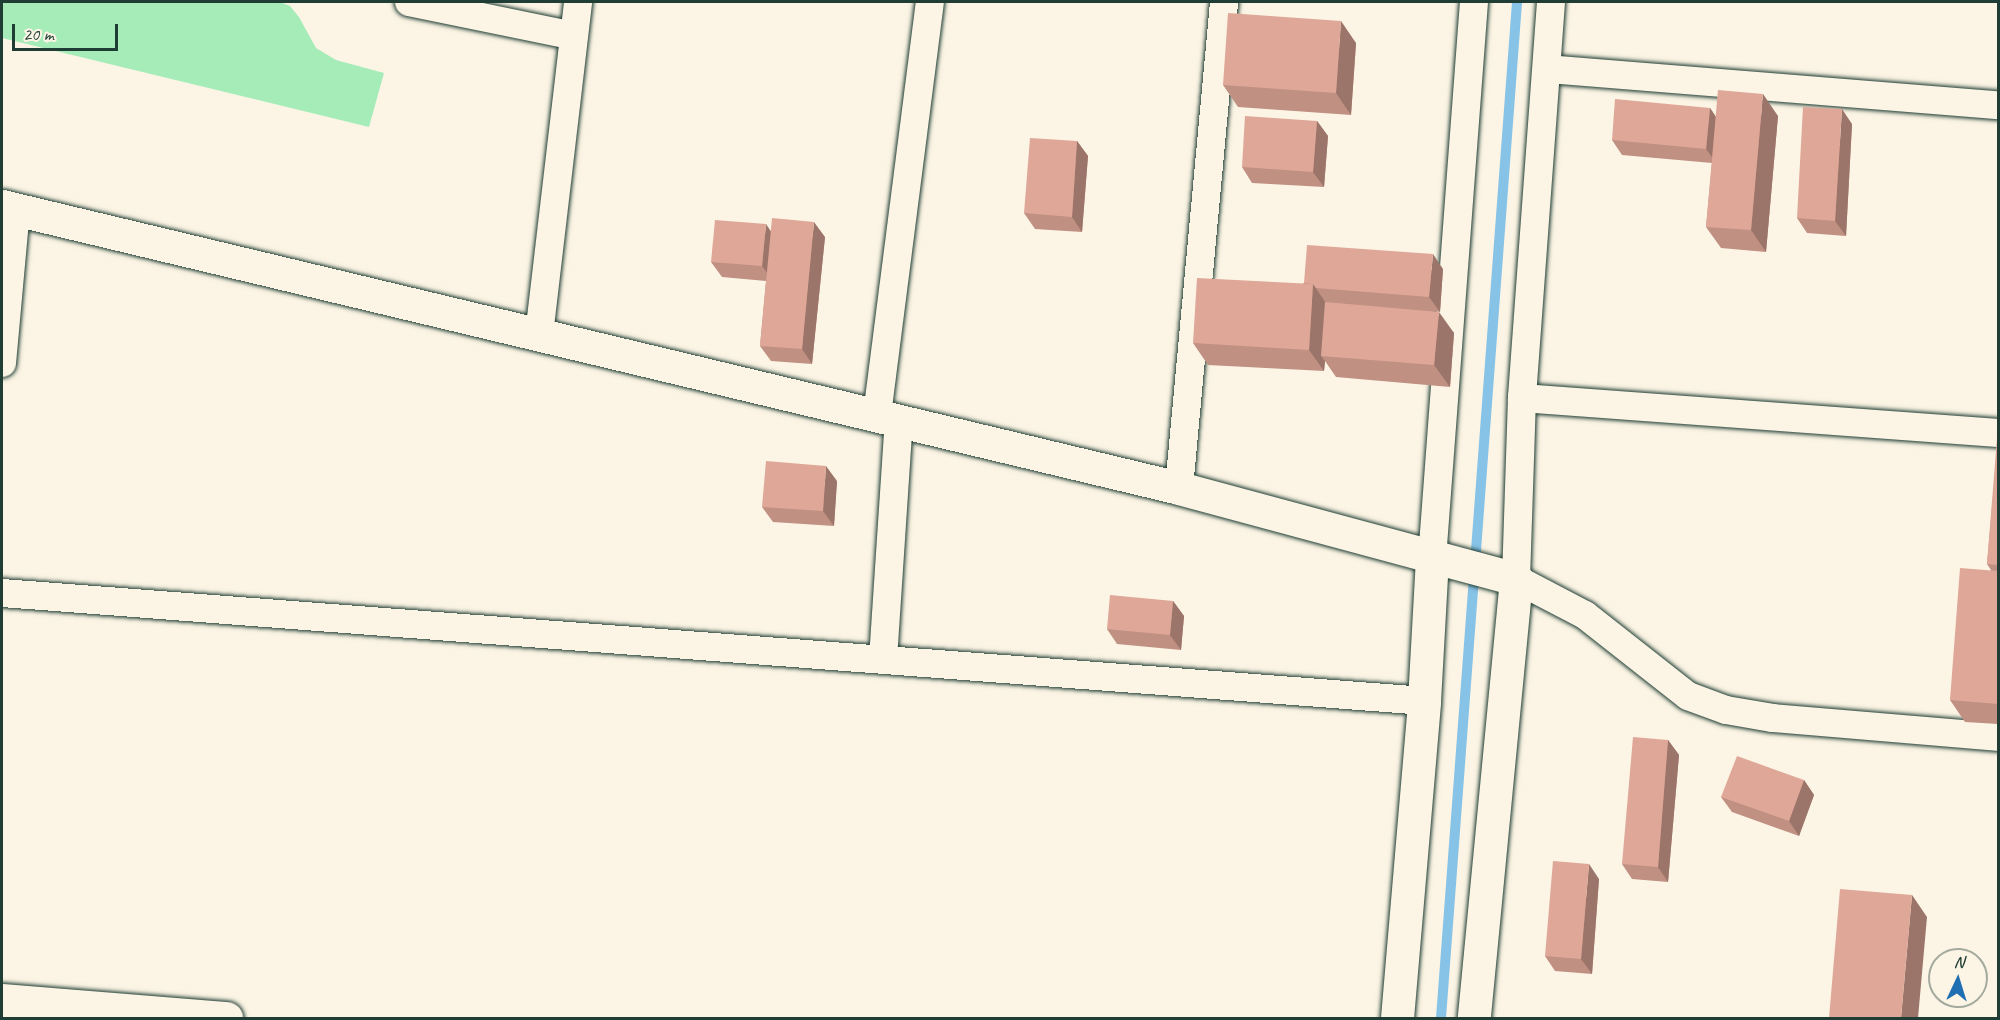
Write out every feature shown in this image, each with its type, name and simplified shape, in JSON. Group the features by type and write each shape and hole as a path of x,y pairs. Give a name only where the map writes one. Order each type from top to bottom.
{"street":[{"path":"409,2 574,36"},
{"path":"539,334 578,2"},
{"path":"883,659 888,418 930,2"},
{"path":"1179,488 1224,2"},
{"path":"1397,1018 1424,701 1432,559 1474,2"},
{"path":"1473,1018 1516,579 1522,398 1551,2"},
{"path":"1547,69 1998,105"},
{"path":"2,363 9,207 1179,488 1432,559 1516,579 1585,615 1688,696 1726,710 1773,718 1998,737"},
{"path":"1522,398 1998,433"},
{"path":"2,593 1424,701"},
{"path":"2,1000 119,1014 226,1018"}],"green space":[{"path":"2,2 280,2 290,6 299,17 316,48 336,60 384,73 369,127 2,38"}],"building":[{"path":"1228,13 1341,21 1336,93 1223,85"},
{"path":"1718,90 1763,94 1751,230 1706,227"},
{"path":"1615,99 1710,108 1706,149 1612,140"},
{"path":"1803,107 1842,109 1835,221 1797,218"},
{"path":"1245,116 1317,121 1313,172 1242,167"},
{"path":"1030,138 1077,141 1072,217 1024,213"},
{"path":"772,218 814,222 802,349 760,346"},
{"path":"715,220 766,224 762,266 711,262"},
{"path":"1307,245 1433,254 1429,297 1316,288 1313,284 1304,283"},
{"path":"1197,278 1313,284 1309,350 1193,343"},
{"path":"1325,302 1439,312 1434,365 1321,356"},
{"path":"1998,438 1998,565 1987,564"},
{"path":"766,461 826,466 823,511 762,507"},
{"path":"1960,568 1998,571 1998,704 1950,700"},
{"path":"1110,595 1173,601 1170,635 1107,629"},
{"path":"1633,737 1668,740 1658,867 1622,864"},
{"path":"1737,756 1804,780 1789,821 1721,797"},
{"path":"1553,861 1589,864 1581,959 1545,956"},
{"path":"1840,889 1912,895 1901,1018 1829,1018"}],"waterway":[{"path":"1441,1018 1517,2"}]}
